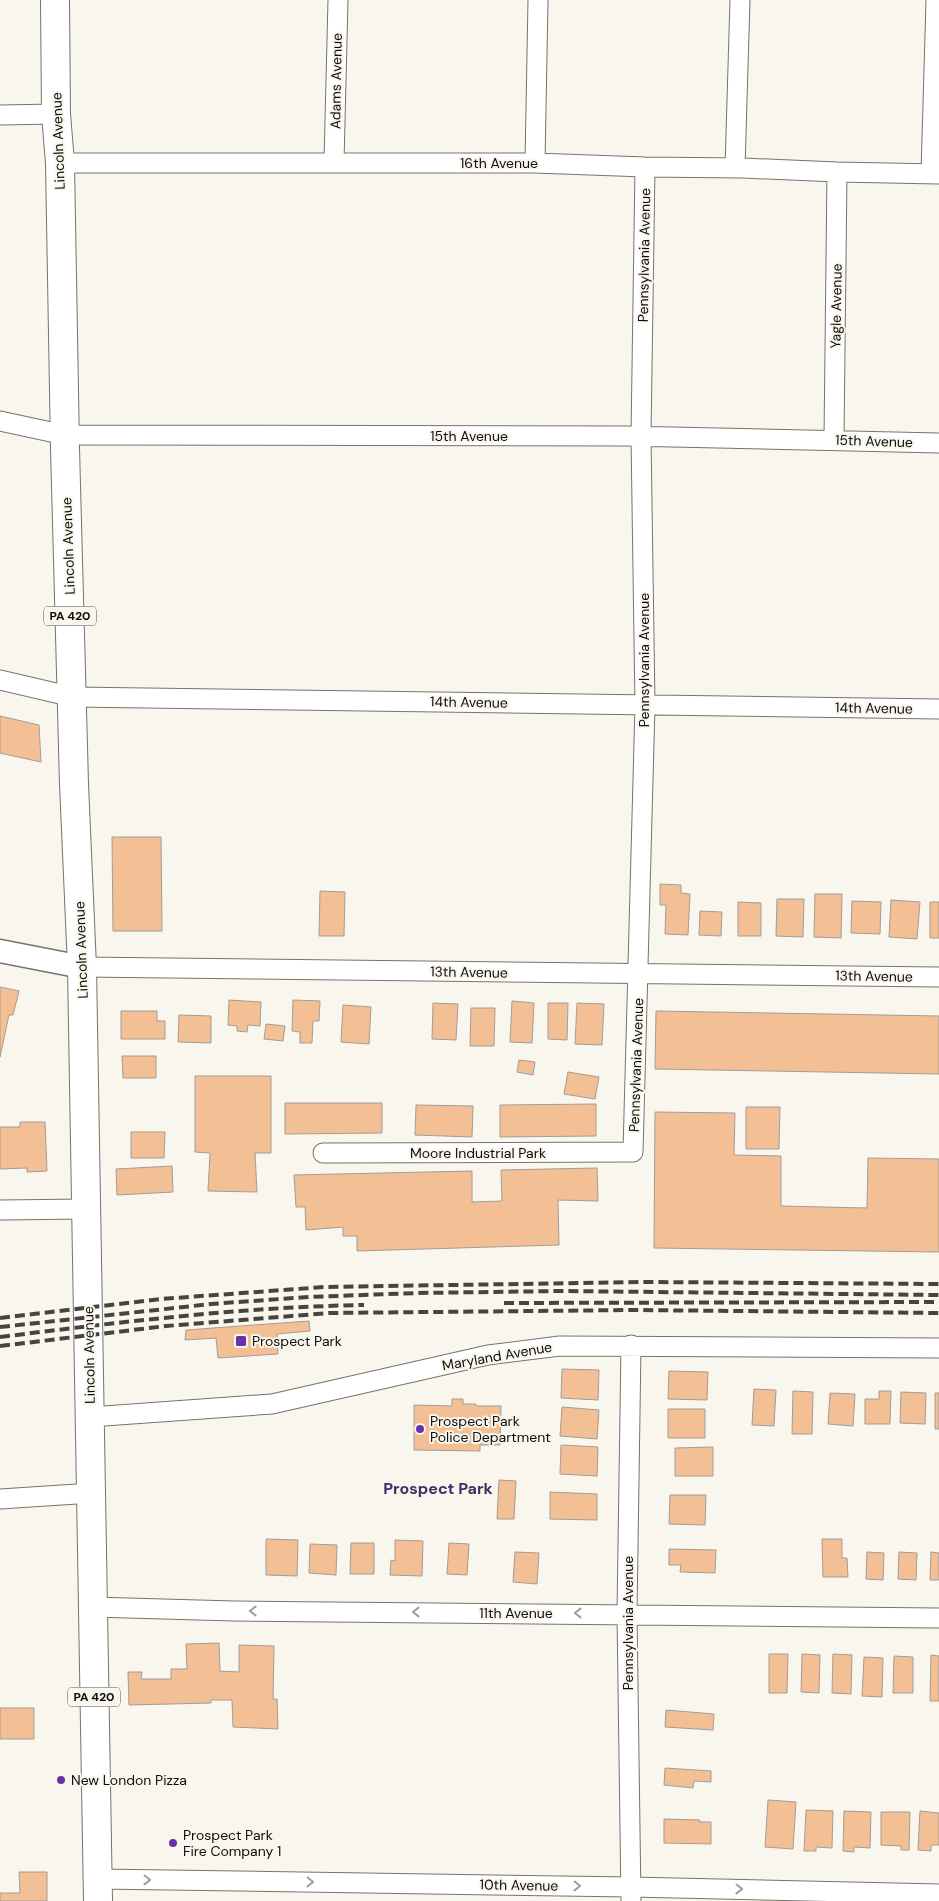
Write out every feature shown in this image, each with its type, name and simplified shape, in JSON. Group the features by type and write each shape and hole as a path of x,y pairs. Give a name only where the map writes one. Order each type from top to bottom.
{"main road":[{"name":"Lincoln Avenue","path":"55,0 56,114 60,163 74,784 82,968 98,1890"}],"street":[{"name":"Adams Avenue","path":"334,162 338,0"},
{"path":"535,163 538,0"},
{"path":"735,168 740,0"},
{"path":"935,174 936,0"},
{"path":"0,115 56,114"},
{"name":"16th Avenue","path":"60,163 535,163 935,174"},
{"name":"Pennsylvania Avenue","path":"632,1152 645,705 641,436 645,167"},
{"name":"Yagle Avenue","path":"834,439 837,172"},
{"name":"15th Avenue","path":"0,421 65,435 641,436 834,439 939,443"},
{"name":"14th Avenue","path":"0,680 73,697 939,709"},
{"name":"13th Avenue","path":"0,951 82,968 939,977"},
{"name":"Moore Industrial Park","path":"323,1153 632,1152"},
{"path":"0,1210 86,1209"},
{"name":"Pennsylvania Avenue","path":"631,1345 627,1614 631,1894"},
{"name":"Maryland Avenue","path":"90,1416 272,1404 488,1355 560,1346 939,1348"},
{"path":"0,1499 92,1493"},
{"name":"11th Avenue","path":"92,1607 244,1611 939,1618"},
{"name":"10th Avenue","path":"98,1890 939,1894"}],"building":[{"path":"0,716 39,725 41,762 0,753"},
{"path":"112,837 161,837 162,931 113,931"},
{"path":"660,884 681,885 681,893 690,894 688,935 665,934 666,905 660,905"},
{"path":"320,891 345,892 344,936 319,936"},
{"path":"815,894 842,894 841,938 814,937"},
{"path":"777,899 804,899 803,937 776,936"},
{"path":"891,900 920,902 917,939 889,937"},
{"path":"852,901 881,902 880,934 851,933"},
{"path":"738,902 761,903 761,936 738,936"},
{"path":"930,902 939,902 939,938 930,938"},
{"path":"700,911 722,912 721,936 699,935"},
{"path":"0,987 19,991 13,1015 9,1015 0,1057"},
{"path":"229,1000 261,1002 260,1026 248,1025 247,1032 237,1031 237,1026 228,1025"},
{"path":"293,1000 320,1001 319,1021 313,1021 312,1043 300,1043 300,1032 292,1031"},
{"path":"512,1001 534,1003 532,1043 510,1042"},
{"path":"433,1003 458,1004 456,1040 432,1039"},
{"path":"548,1003 568,1003 567,1040 548,1039"},
{"path":"577,1003 604,1004 602,1045 575,1044"},
{"path":"343,1005 371,1007 369,1044 341,1042"},
{"path":"471,1008 495,1008 494,1046 470,1046"},
{"path":"121,1011 157,1011 157,1021 165,1021 165,1039 121,1039"},
{"path":"656,1011 939,1016 939,1074 655,1069"},
{"path":"179,1015 211,1016 211,1043 178,1042"},
{"path":"266,1024 285,1026 283,1041 264,1039"},
{"path":"122,1056 156,1056 156,1078 123,1078"},
{"path":"519,1060 535,1062 533,1075 517,1072"},
{"path":"568,1072 599,1077 595,1099 564,1094"},
{"path":"195,1076 271,1076 271,1153 255,1153 257,1192 208,1191 210,1153 195,1152"},
{"path":"285,1103 382,1103 382,1133 285,1134"},
{"path":"596,1104 596,1136 500,1137 500,1105"},
{"path":"416,1105 473,1106 472,1137 415,1135"},
{"path":"746,1107 780,1107 779,1149 746,1149"},
{"path":"655,1112 735,1113 734,1155 781,1156 781,1206 867,1208 868,1158 939,1159 939,1252 654,1248"},
{"path":"20,1122 45,1122 47,1171 27,1172 27,1168 0,1169 0,1127 20,1127"},
{"path":"131,1132 165,1132 164,1158 131,1158"},
{"path":"172,1166 173,1192 117,1195 116,1169"},
{"path":"597,1168 598,1201 558,1200 559,1245 357,1251 357,1236 343,1236 343,1227 306,1230 305,1207 296,1207 294,1175 472,1171 472,1202 502,1201 501,1170"},
{"path":"309,1321 310,1331 277,1334 278,1354 218,1358 216,1338 185,1340 186,1330"},
{"path":"562,1369 599,1370 598,1400 561,1398"},
{"path":"669,1371 708,1372 707,1400 668,1399"},
{"path":"754,1389 776,1390 774,1426 752,1425"},
{"path":"793,1391 813,1392 812,1434 792,1434"},
{"path":"879,1391 891,1391 890,1424 865,1424 865,1399 879,1399"},
{"path":"901,1392 926,1393 925,1424 900,1423"},
{"path":"830,1393 855,1394 853,1426 828,1424"},
{"path":"935,1393 939,1393 939,1429 935,1429"},
{"path":"452,1399 463,1399 463,1404 476,1404 476,1406 501,1406 500,1445 480,1445 480,1451 414,1450 414,1405 452,1406"},
{"path":"562,1407 599,1410 597,1439 560,1436"},
{"path":"668,1409 705,1409 705,1438 668,1438"},
{"path":"561,1445 598,1447 597,1476 560,1474"},
{"path":"713,1447 713,1476 675,1476 675,1448"},
{"path":"499,1480 516,1481 514,1519 497,1519"},
{"path":"550,1492 597,1494 597,1520 550,1519"},
{"path":"670,1495 706,1495 705,1525 669,1524"},
{"path":"266,1539 298,1540 297,1576 266,1575"},
{"path":"822,1539 842,1539 842,1558 847,1558 848,1577 823,1577"},
{"path":"395,1540 423,1541 422,1576 390,1575 391,1560 395,1561"},
{"path":"351,1543 374,1543 374,1574 350,1574"},
{"path":"449,1543 469,1544 467,1575 447,1574"},
{"path":"310,1544 337,1545 336,1575 309,1573"},
{"path":"669,1549 716,1550 715,1573 680,1572 681,1565 669,1565"},
{"path":"515,1552 539,1553 537,1584 513,1582"},
{"path":"867,1552 884,1553 883,1580 866,1579"},
{"path":"899,1552 917,1553 916,1580 898,1579"},
{"path":"931,1552 939,1553 939,1580 930,1580"},
{"path":"219,1643 220,1671 239,1672 239,1645 274,1646 273,1699 277,1699 278,1729 233,1727 232,1700 211,1700 211,1703 129,1705 128,1672 142,1672 141,1679 171,1679 171,1669 187,1669 186,1644"},
{"path":"769,1654 788,1654 787,1693 769,1693"},
{"path":"802,1654 820,1655 819,1693 801,1692"},
{"path":"833,1654 852,1655 851,1694 832,1693"},
{"path":"931,1655 939,1656 939,1701 930,1701"},
{"path":"894,1656 913,1657 913,1693 893,1693"},
{"path":"864,1657 883,1658 882,1697 862,1696"},
{"path":"0,1708 34,1708 34,1739 0,1739"},
{"path":"666,1710 714,1714 713,1730 665,1727"},
{"path":"665,1768 711,1771 711,1782 694,1781 693,1788 664,1785"},
{"path":"768,1800 796,1802 793,1849 765,1847"},
{"path":"806,1810 833,1811 832,1848 816,1847 816,1851 804,1851"},
{"path":"844,1811 871,1812 870,1848 854,1847 854,1852 843,1851"},
{"path":"920,1811 939,1813 939,1845 931,1845 931,1851 918,1850"},
{"path":"881,1812 910,1812 909,1850 901,1850 901,1846 881,1845"},
{"path":"664,1819 711,1822 711,1844 664,1843"},
{"path":"19,1872 47,1872 47,1901 0,1901 0,1893 20,1893"}],"railway":[{"path":"0,1318 161,1299 324,1287 645,1282 939,1284"},
{"path":"0,1327 211,1304 308,1297 417,1293 562,1291 939,1295"},
{"path":"504,1303 939,1302"},
{"path":"0,1337 227,1312 364,1305"},
{"path":"0,1346 166,1326 329,1313 635,1310 939,1313"}],"place":[{"name":"Prospect Park","path":"241,1341"},
{"name":"Prospect Park Police Department","path":"420,1429"},
{"name":"New London Pizza","path":"61,1780"},
{"name":"Prospect Park Fire Company 1","path":"173,1843"}],"district":[{"name":"Prospect Park","path":"438,1488"}]}
